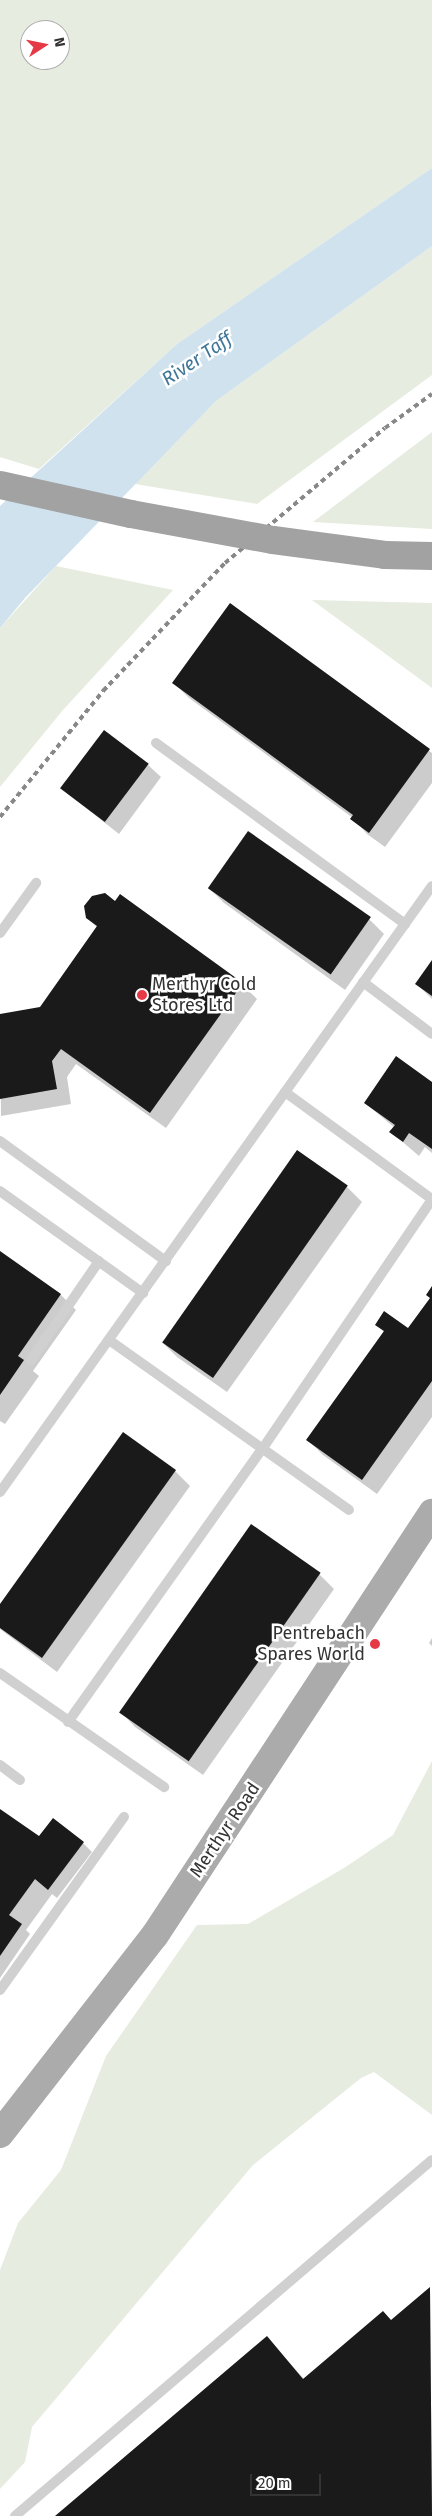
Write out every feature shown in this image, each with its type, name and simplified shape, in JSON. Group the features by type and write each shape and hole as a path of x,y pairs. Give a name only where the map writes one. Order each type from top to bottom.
{"highway":[{"path":"0,485 132,514 273,540 385,555 432,556"}],"main road":[{"name":"Merthyr Road","path":"0,2134 155,1935 432,1513"}],"lane":[{"path":"156,743 405,924"},
{"path":"0,934 36,883"},
{"path":"0,1492 432,886"},
{"path":"364,982 432,1034"},
{"path":"68,1722 263,1448 432,1199 285,1092"},
{"path":"0,1141 166,1261"},
{"path":"0,1191 143,1293"},
{"path":"31,1360 99,1261"},
{"path":"109,1340 350,1510"},
{"path":"0,1673 164,1787"},
{"path":"0,1765 20,1780"},
{"path":"0,1990 124,1817"},
{"path":"15,2516 432,2160"}],"shaded area":[{"path":"0,0 432,0 432,168 177,344 39,469 0,457"},
{"path":"432,246 432,375 257,504 135,484 216,401"},
{"path":"432,432 432,529 313,522"},
{"path":"56,566 173,590 63,710 0,787 0,628"},
{"path":"312,600 432,603 432,688"},
{"path":"432,1761 432,2115 374,2072 361,2078 253,2165 32,2427 25,2462 0,2489 0,2270 18,2223 61,2170 106,2056 197,1925 248,1924 344,1868 393,1835"}],"water":[{"name":"River Taff","path":"432,168 432,246 216,401 25,598 0,628 0,506 177,344"}],"building":[{"path":"230,603 430,749 369,833 350,819 353,815 172,683"},
{"path":"104,730 149,764 105,822 60,788"},
{"path":"248,831 371,917 331,974 208,888"},
{"name":"Merthyr Cold Stores Ltd","path":"105,893 115,901 120,894 243,983 150,1113 61,1049 52,1061 57,1089 0,1099 0,1014 40,1007 97,926 86,918 84,906 92,896"},
{"path":"432,960 432,996 415,984"},
{"path":"396,1056 432,1082 432,1149 409,1133 403,1142 389,1132 395,1125 364,1103"},
{"path":"297,1150 348,1186 213,1378 162,1343"},
{"path":"0,1251 61,1294 18,1356 24,1360 0,1395"},
{"path":"432,1286 432,1381 362,1480 306,1440 384,1331 375,1325 384,1311 408,1328 430,1298 426,1295"},
{"path":"123,1432 176,1470 42,1658 0,1628 0,1604"},
{"path":"251,1524 321,1573 189,1761 119,1712"},
{"path":"0,1809 39,1836 53,1818 84,1842 48,1890 35,1879 9,1915 22,1924 0,1956"},
{"path":"430,2287 432,2516 55,2516 267,2336 303,2379 383,2311 391,2320"}],"railway":[{"path":"0,817 103,691 225,563 385,428 432,394"}],"place":[{"name":"Merthyr Cold Stores Ltd","path":"142,995"},
{"name":"Pentrebach Spares World","path":"375,1644"}]}
